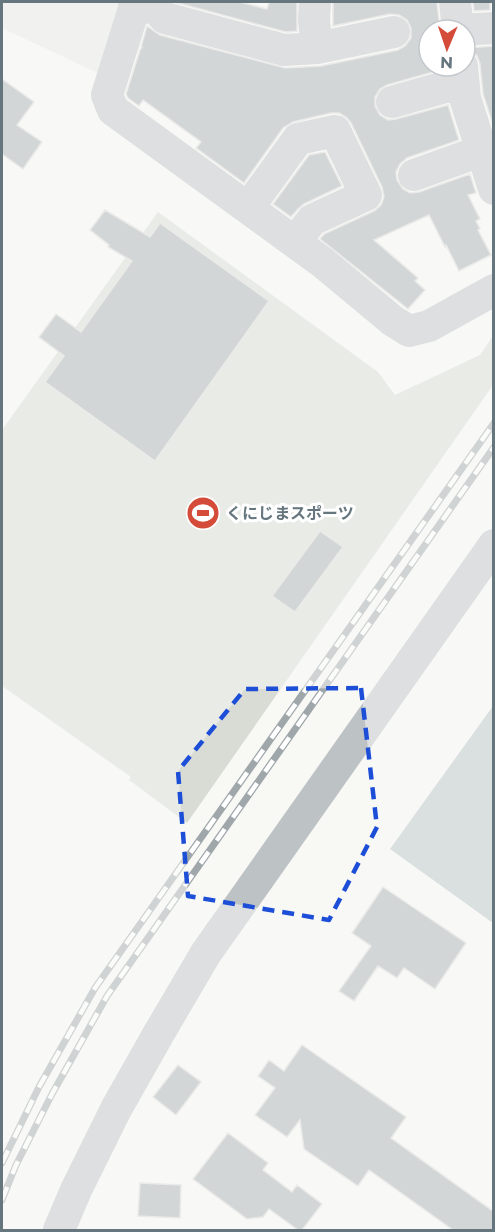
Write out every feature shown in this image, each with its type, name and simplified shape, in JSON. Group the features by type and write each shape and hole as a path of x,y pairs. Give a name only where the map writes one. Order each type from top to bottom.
{"street":[{"path":"455,2 458,18"},
{"path":"377,28 317,48 284,50 165,18 153,6 143,8 135,4 107,94 113,110 322,262 393,321 409,331 429,326 494,290"},
{"path":"306,8 317,48"},
{"path":"477,28 494,27"},
{"path":"392,102 445,87 459,78"},
{"path":"462,78 465,99 494,189"},
{"path":"248,208 298,139 335,131 366,195 312,220 295,242"},
{"path":"414,175 481,151"},
{"path":"59,1230 116,1108 206,953 494,545"}],"highlighted area":[{"path":"361,688 377,827 329,920 188,896 178,771 245,689"}],"shaded area":[{"path":"2,2 126,2 104,76 2,28"},
{"name":"くにじまスポーツ","path":"158,212 378,372 395,395 480,355 493,336 493,385 187,823 129,780 131,777 2,686 2,430"},
{"path":"493,706 493,923 390,849"}],"building":[{"path":"174,2 240,2 267,9 269,2 297,2 297,31 286,32"},
{"path":"333,2 437,2 439,18 417,18 417,77 380,89 375,97 375,106 380,115 388,120 448,105 459,140 407,158 396,172 397,180 403,189 410,193 470,174 476,193 468,195 480,219 476,221 480,229 478,230 491,255 459,271 429,215 374,240 418,278 415,281 425,290 408,309 320,239 324,234 374,211 381,205 384,197 382,187 346,117 339,113 331,113 293,122 283,128 244,183 196,148 201,142 143,100 139,106 126,94 147,26 160,35 285,68 321,66 398,50 405,46 411,38 411,28 407,20 399,15 390,14 333,26"},
{"path":"473,2 490,2 490,10 474,11"},
{"path":"493,46 494,128 483,94 477,47"},
{"path":"2,79 34,102 17,125 42,142 23,169 2,154"},
{"path":"325,152 342,186 304,204 291,217 273,204 309,155"},
{"path":"105,210 150,237 160,223 269,301 155,461 45,382 64,356 39,337 56,314 81,332 132,261 108,247 109,245 90,230"},
{"path":"320,531 343,547 295,612 272,596"},
{"path":"383,887 466,943 435,989 404,968 397,978 378,966 354,1001 339,991 371,946 352,933"},
{"path":"302,1045 406,1117 391,1138 494,1212 494,1230 453,1230 369,1170 358,1186 304,1149 300,1120 287,1137 255,1115 275,1088 258,1076 269,1060 284,1071"},
{"path":"178,1065 201,1082 176,1115 153,1097"},
{"path":"228,1133 268,1163 263,1170 292,1192 297,1185 322,1204 302,1230 298,1230 269,1209 263,1217 247,1219 193,1179"},
{"path":"140,1183 181,1185 180,1218 138,1216"}],"railway":[{"path":"2,1163 39,1087 95,988 494,423"},
{"path":"2,1200 16,1165 52,1094 107,996 494,447"}],"place":[{"name":"くにじまスポーツ","path":"203,513"}]}
